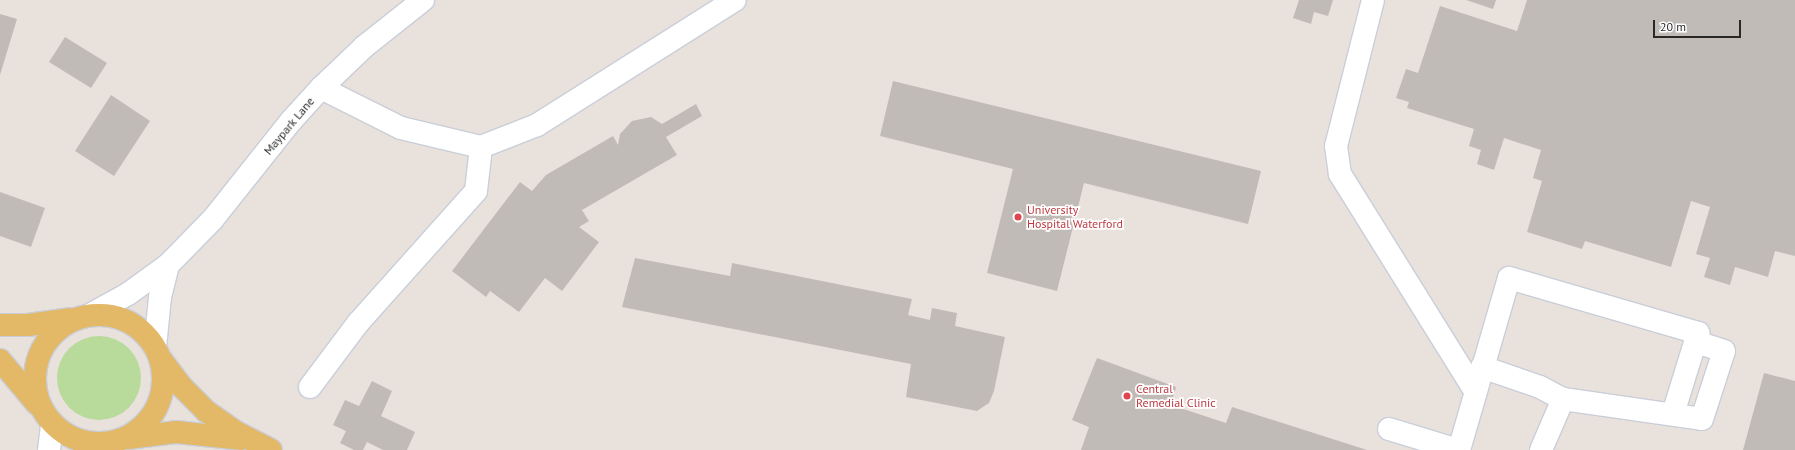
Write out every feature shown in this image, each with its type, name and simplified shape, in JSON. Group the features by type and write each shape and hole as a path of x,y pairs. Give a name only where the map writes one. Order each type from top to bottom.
{"main road":[{"path":"0,325 28,325 106,315 134,325 157,352 181,386 206,411 262,446"},
{"path":"48,418 34,385 35,365 42,347 55,332 84,317"},
{"path":"109,444 148,421 156,408 163,379 157,352"},
{"path":"0,360 30,392 48,418 68,436 87,442 109,444 159,432 186,432 262,446"}],"street":[{"name":"Maypark Lane","path":"84,317 128,294 168,265 213,219 291,121 321,88 365,46 423,0"},
{"path":"321,88 401,128 481,147 537,125 735,0"},
{"path":"1373,0 1336,146 1340,174 1475,391"},
{"path":"310,387 358,323 476,191 481,147"},
{"path":"157,352 160,298 168,265"},
{"path":"1388,429 1458,450 1509,278 1698,333 1673,414"},
{"path":"1482,367 1540,387 1563,399 1702,419 1724,350 1696,342"},
{"path":"1541,450 1563,399"},
{"path":"48,418 49,450"}],"green space":[{"path":"99,336 107,337 122,343 134,355 140,370 140,386 134,401 122,413 107,419 99,420 91,419 76,413 64,401 58,386 57,378 58,370 64,355 76,343 91,337"}],"building":[{"path":"1299,0 1333,0 1328,16 1314,12 1311,24 1293,18"},
{"path":"1466,0 1496,0 1493,9"},
{"path":"1527,0 1795,0 1795,256 1775,251 1768,277 1735,267 1730,285 1704,277 1710,258 1696,254 1710,207 1691,201 1671,267 1585,241 1582,249 1527,232 1542,181 1533,178 1541,150 1504,138 1494,170 1477,164 1481,150 1469,146 1474,129 1407,108 1409,102 1396,98 1406,69 1418,73 1440,6 1517,31"},
{"path":"0,14 17,19 0,75"},
{"path":"65,37 107,63 91,88 49,62"},
{"path":"893,81 1261,171 1248,224 1084,183 1057,291 987,273 1013,169 880,136"},
{"path":"111,95 150,121 114,176 75,151"},
{"path":"696,104 702,116 666,137 677,155 582,210 589,221 579,227 599,242 562,291 545,278 519,312 490,291 486,297 452,271 520,182 532,191 546,175 613,136 618,145 620,134 632,121 651,117 662,124"},
{"path":"0,192 45,208 31,247 0,236"},
{"path":"635,258 730,276 732,263 912,299 908,315 930,320 932,308 957,313 955,326 1005,337 994,391 989,403 977,411 906,397 911,364 622,307"},
{"name":"Central Remedial Clinic","path":"1097,358 1176,387 1171,405 1226,423 1232,407 1367,450 1081,450 1089,427 1072,420"},
{"path":"1764,373 1795,381 1795,450 1743,450"},
{"path":"372,381 392,391 381,416 415,432 407,450 383,450 367,442 363,450 354,450 340,443 346,431 333,425 345,400 359,406"}],"place":[{"name":"University Hospital Waterford","path":"1018,217"},
{"name":"Central Remedial Clinic","path":"1127,396"}]}
